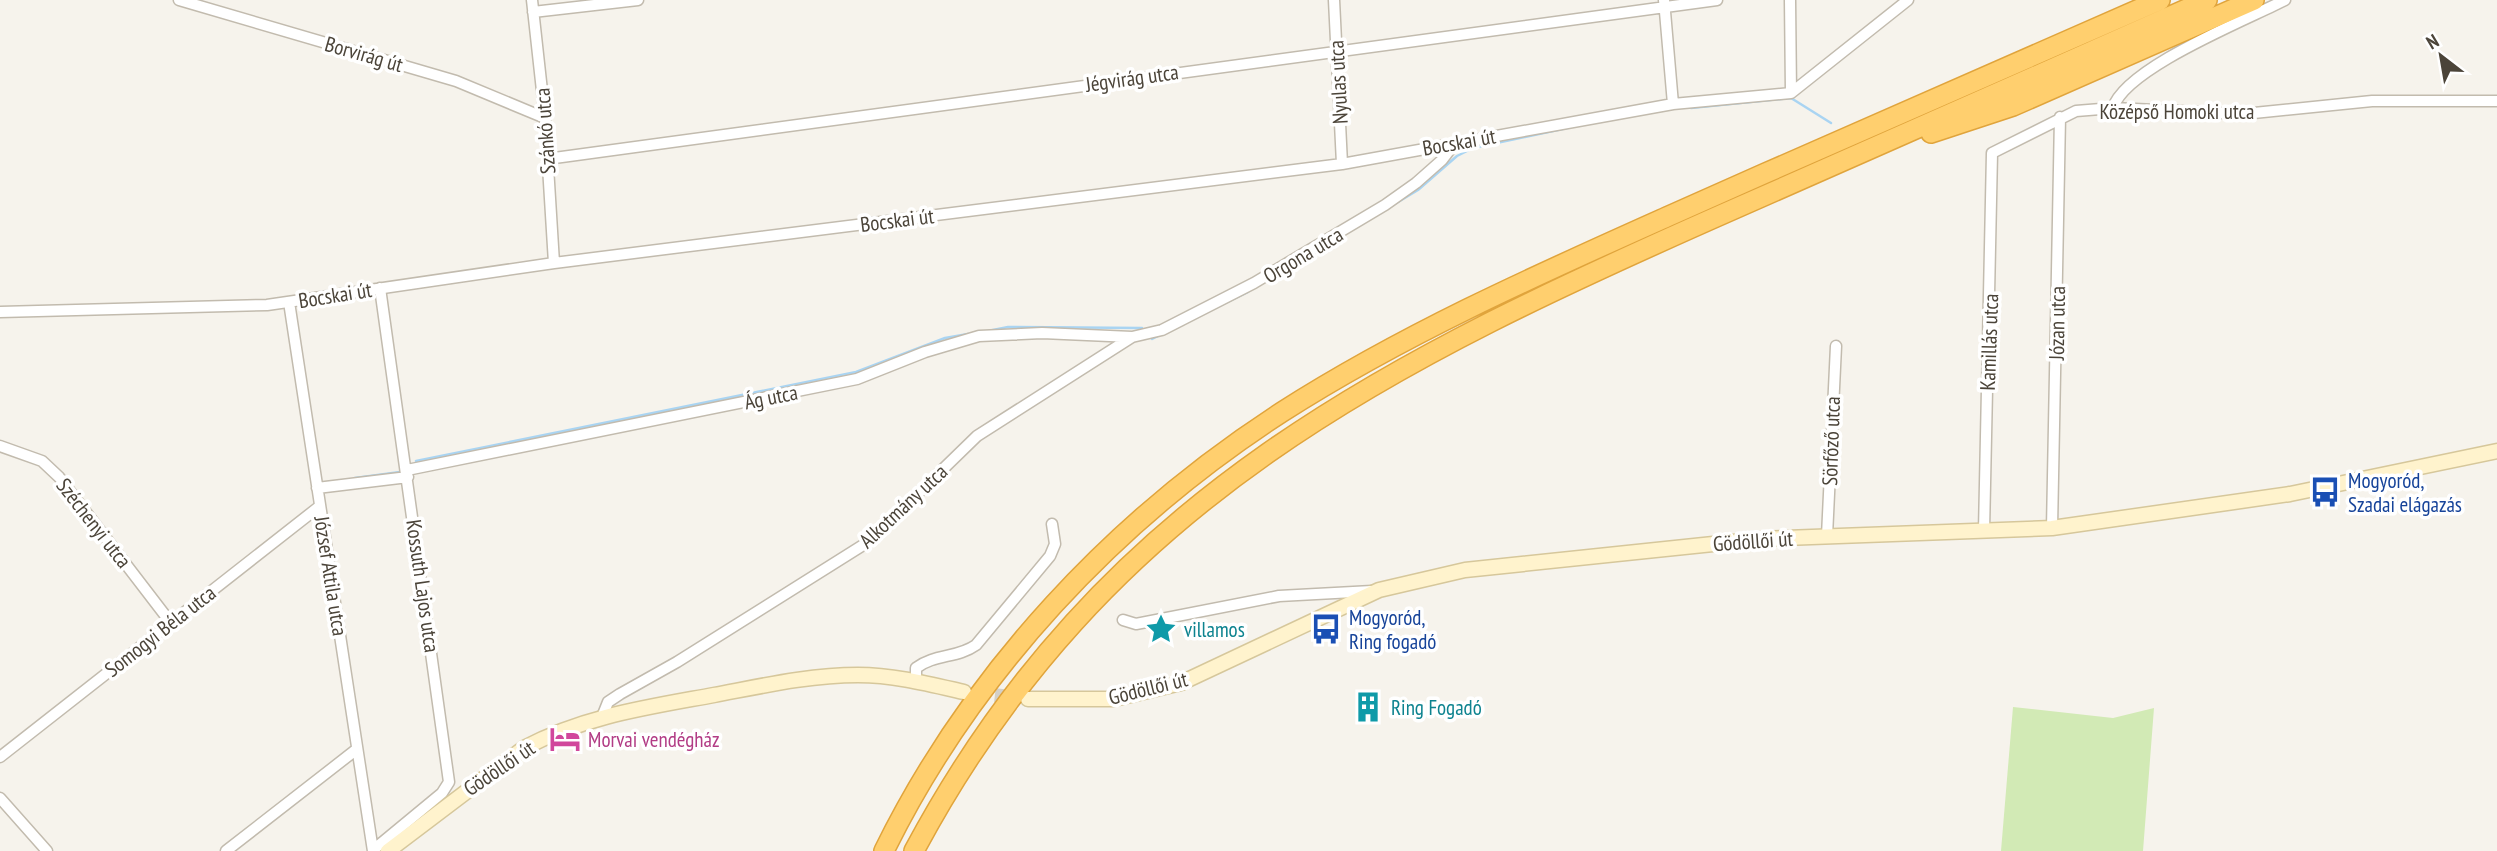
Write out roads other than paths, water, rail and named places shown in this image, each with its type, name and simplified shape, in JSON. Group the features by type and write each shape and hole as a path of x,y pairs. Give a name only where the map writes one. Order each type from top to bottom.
{"highway":[{"path":"884,851 953,734 990,682 1049,609 1141,518 1232,446 1283,412 1389,349 1504,290 2160,0"},
{"path":"914,851 950,786 1006,702 1069,626 1162,534 1259,458 1343,401 1484,324 1584,276 2207,0"},
{"path":"1847,159 2013,107 2253,0"}],"main road":[{"name":"Gödöllői út","path":"1028,699 1114,699 1181,683 1379,590 1465,570 1761,539 2052,528 2290,494 2497,451"},
{"name":"Gödöllői út","path":"388,851 524,748 546,736 603,716 791,680 859,675 916,681 964,692"}],"street":[{"name":"Borvirág út","path":"179,0 456,81 545,118"},
{"path":"533,6 638,0"},
{"name":"Nyulas utca","path":"1334,0 1342,164"},
{"name":"Jégvirág utca","path":"547,159 1664,2 1717,0"},
{"path":"1790,0 1791,93"},
{"path":"1791,93 1908,0"},
{"path":"2113,108 2116,96 2128,83 2158,64 2285,0"},
{"path":"1664,2 1673,104"},
{"name":"Szánkó utca","path":"533,6 545,118 554,263"},
{"name":"Bocskai út","path":"0,312 289,302 554,263 1342,164 1673,104 1791,93"},
{"name":"Középső Homoki utca","path":"1992,153 2025,139 2060,117 2076,111 2113,108 2244,114 2372,101 2497,101"},
{"name":"Józan utca","path":"2052,528 2060,117"},
{"name":"Orgona utca","path":"1132,337 1161,330 1202,312 1373,212 1416,183 1442,160 1455,143"},
{"name":"Kamillás utca","path":"1984,531 1992,153"},
{"name":"Kossuth Lajos utca","path":"373,851 442,793 449,782 380,288"},
{"name":"József Attila utca","path":"289,302 373,851"},
{"name":"Ág utca","path":"317,488 407,473 857,379 925,352 979,336 1042,333 1132,337"},
{"name":"Alkotmány utca","path":"603,716 608,702 620,694 694,652 867,542 977,436 1132,337"},
{"name":"Sörfőző utca","path":"1827,536 1836,346"},
{"name":"Széchenyi utca","path":"0,446 42,461 59,477 171,623"},
{"name":"Somogyi Béla utca","path":"0,757 320,506"},
{"path":"916,681 916,668 923,662 967,651 976,645 1050,556 1055,544 1052,524"},
{"path":"1122,620 1136,624 1279,596 1379,590"},
{"path":"226,851 357,750"},
{"path":"0,798 47,851"}],"waterway":[{"path":"1691,108 1791,98 1831,123"},
{"path":"1275,276 1418,190 1457,156 1473,148 1567,128"},
{"path":"1152,339 1248,292"},
{"path":"988,331 1008,327 1142,328"},
{"path":"416,461 856,372 945,338 968,334"},
{"path":"355,478 400,472"}],"tunnel":[{"path":"974,693 1020,698"}],"place":[{"name":"Mogyoród, Szadai elágazás","path":"2325,492"},
{"name":"villamos","path":"1161,629"},
{"name":"Mogyoród, Ring fogadó","path":"1326,629"},
{"name":"Ring Fogadó","path":"1368,707"},
{"name":"Morvai vendégház","path":"565,739"}]}
